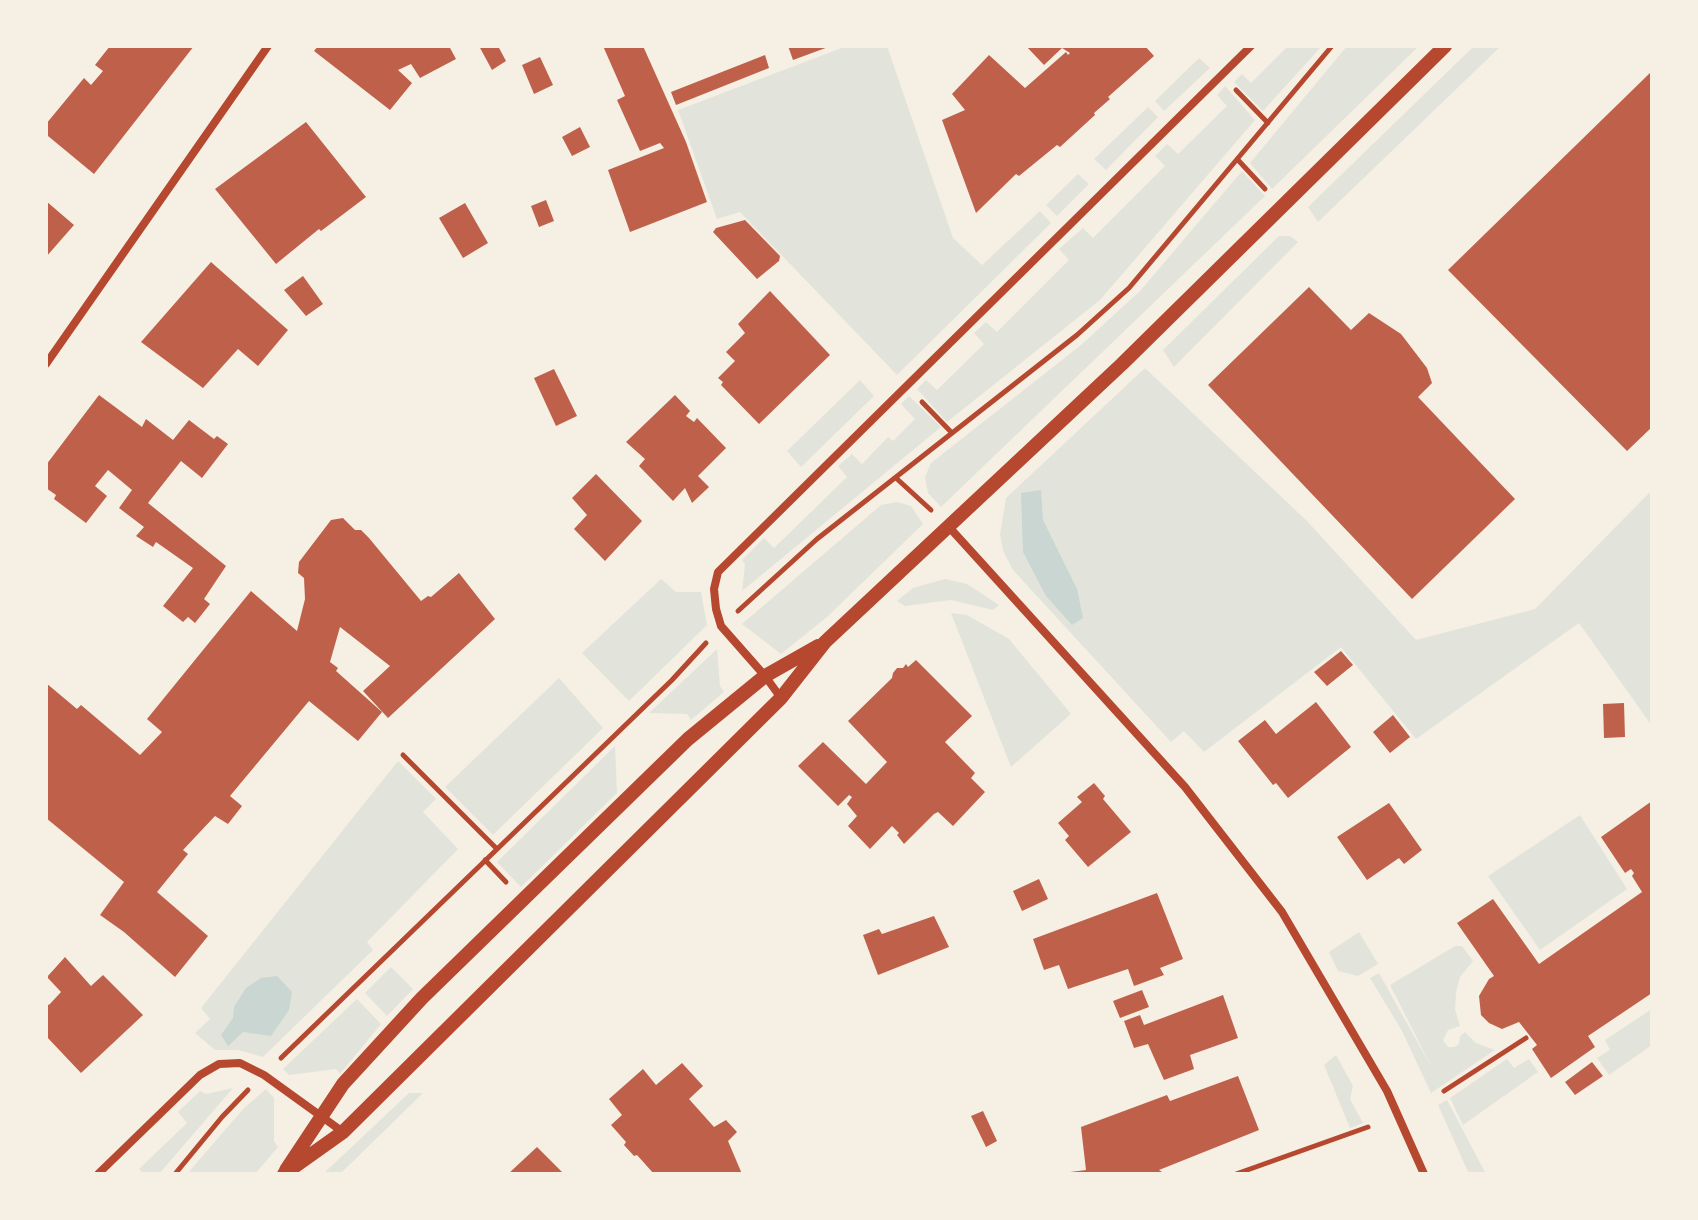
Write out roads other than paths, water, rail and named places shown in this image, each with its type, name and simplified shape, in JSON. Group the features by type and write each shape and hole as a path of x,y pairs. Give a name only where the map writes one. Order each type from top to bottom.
{"street":[{"path":"46,364 268,46"},
{"path":"781,698 721,626 714,589 718,572 1251,46"},
{"path":"284,1174 343,1132 781,698 825,642 1283,207 1445,46"},
{"path":"949,527 1185,787 1272,900 1387,1091 1424,1174"},
{"path":"284,1174 343,1084 422,998 688,739 765,676 825,642"},
{"path":"98,1174 200,1075 219,1064 240,1063 264,1075 343,1132"}]}
